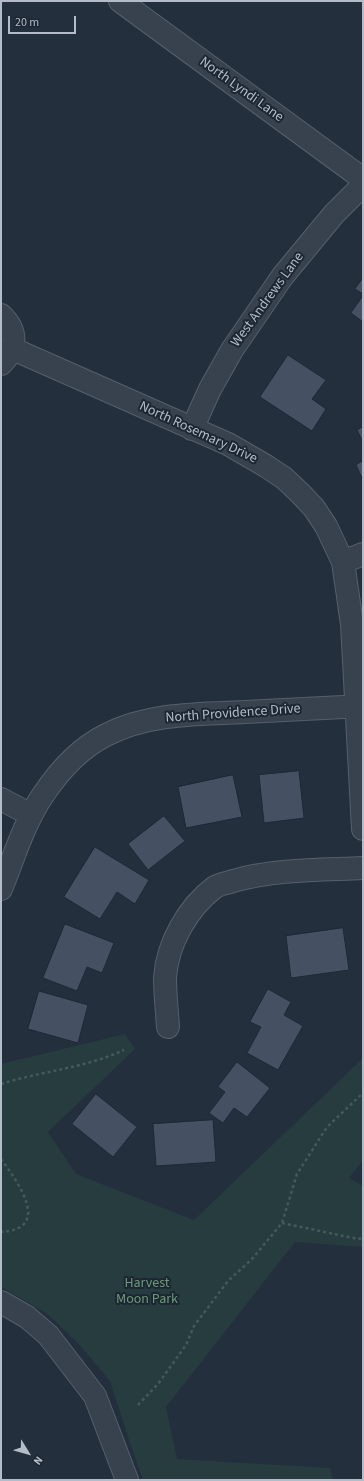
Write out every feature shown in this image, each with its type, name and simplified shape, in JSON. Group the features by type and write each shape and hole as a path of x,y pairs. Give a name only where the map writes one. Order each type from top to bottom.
{"street":[{"name":"North Lyndi Lane","path":"120,1 363,179"},
{"name":"West Andrews Lane","path":"192,429 210,389 232,350 282,277 334,214 363,185"},
{"name":"North Rosemary Drive","path":"1,315 7,320 12,329 14,339 7,356 192,429 228,444 248,455 284,478 314,508 326,526 353,558 352,624 359,706 363,829"},
{"name":"North Providence Drive","path":"1,889 31,814 42,796 70,761 86,747 106,735 131,725 162,717 194,714 359,706"},
{"path":"1,799 31,814"},
{"path":"168,1027 166,978 171,950 183,922 197,904 216,886 248,877 279,872 363,868"},
{"path":"1,1302 27,1317 48,1334 94,1396 127,1480"}],"path":[{"path":"1,1084 30,1075 79,1066 114,1055 124,1050"},
{"path":"138,1405 158,1384 186,1345 194,1326 228,1281 252,1259 282,1223 298,1174 322,1134 327,1127 363,1093"},
{"path":"1,1159 13,1176 24,1196 28,1211 28,1218 24,1225 15,1230 1,1232"},
{"path":"282,1223 358,1239 363,1238"}],"green space":[{"name":"Harvest Moon Park","path":"125,1034 135,1049 48,1132 76,1174 194,1220 363,1058 363,1160 349,1178 363,1186 363,1247 295,1242 166,1407 177,1459 330,1468 333,1480 143,1480 110,1381 78,1343 46,1313 1,1287 1,1064"}],"building":[{"path":"363,278 363,294 355,289"},
{"path":"363,296 363,322 351,313"},
{"path":"288,355 326,380 312,399 326,409 312,431 260,397"},
{"path":"363,427 363,442 357,430"},
{"path":"363,461 363,480 356,465"},
{"path":"299,771 304,818 264,823 259,775"},
{"path":"233,775 242,817 186,828 178,787"},
{"path":"164,816 185,841 148,870 128,844"},
{"path":"95,847 149,880 135,904 117,892 100,919 64,897"},
{"path":"65,924 114,943 102,973 87,967 77,991 43,978"},
{"path":"343,928 349,970 291,978 286,936"},
{"path":"268,989 291,1002 284,1015 303,1026 278,1070 247,1053 261,1027 250,1022"},
{"path":"39,991 88,1005 78,1043 28,1029"},
{"path":"237,1062 270,1088 247,1117 234,1108 223,1123 209,1113 225,1092 218,1087"},
{"path":"96,1094 137,1127 113,1157 72,1124"},
{"path":"213,1120 216,1162 156,1166 153,1124"}]}
